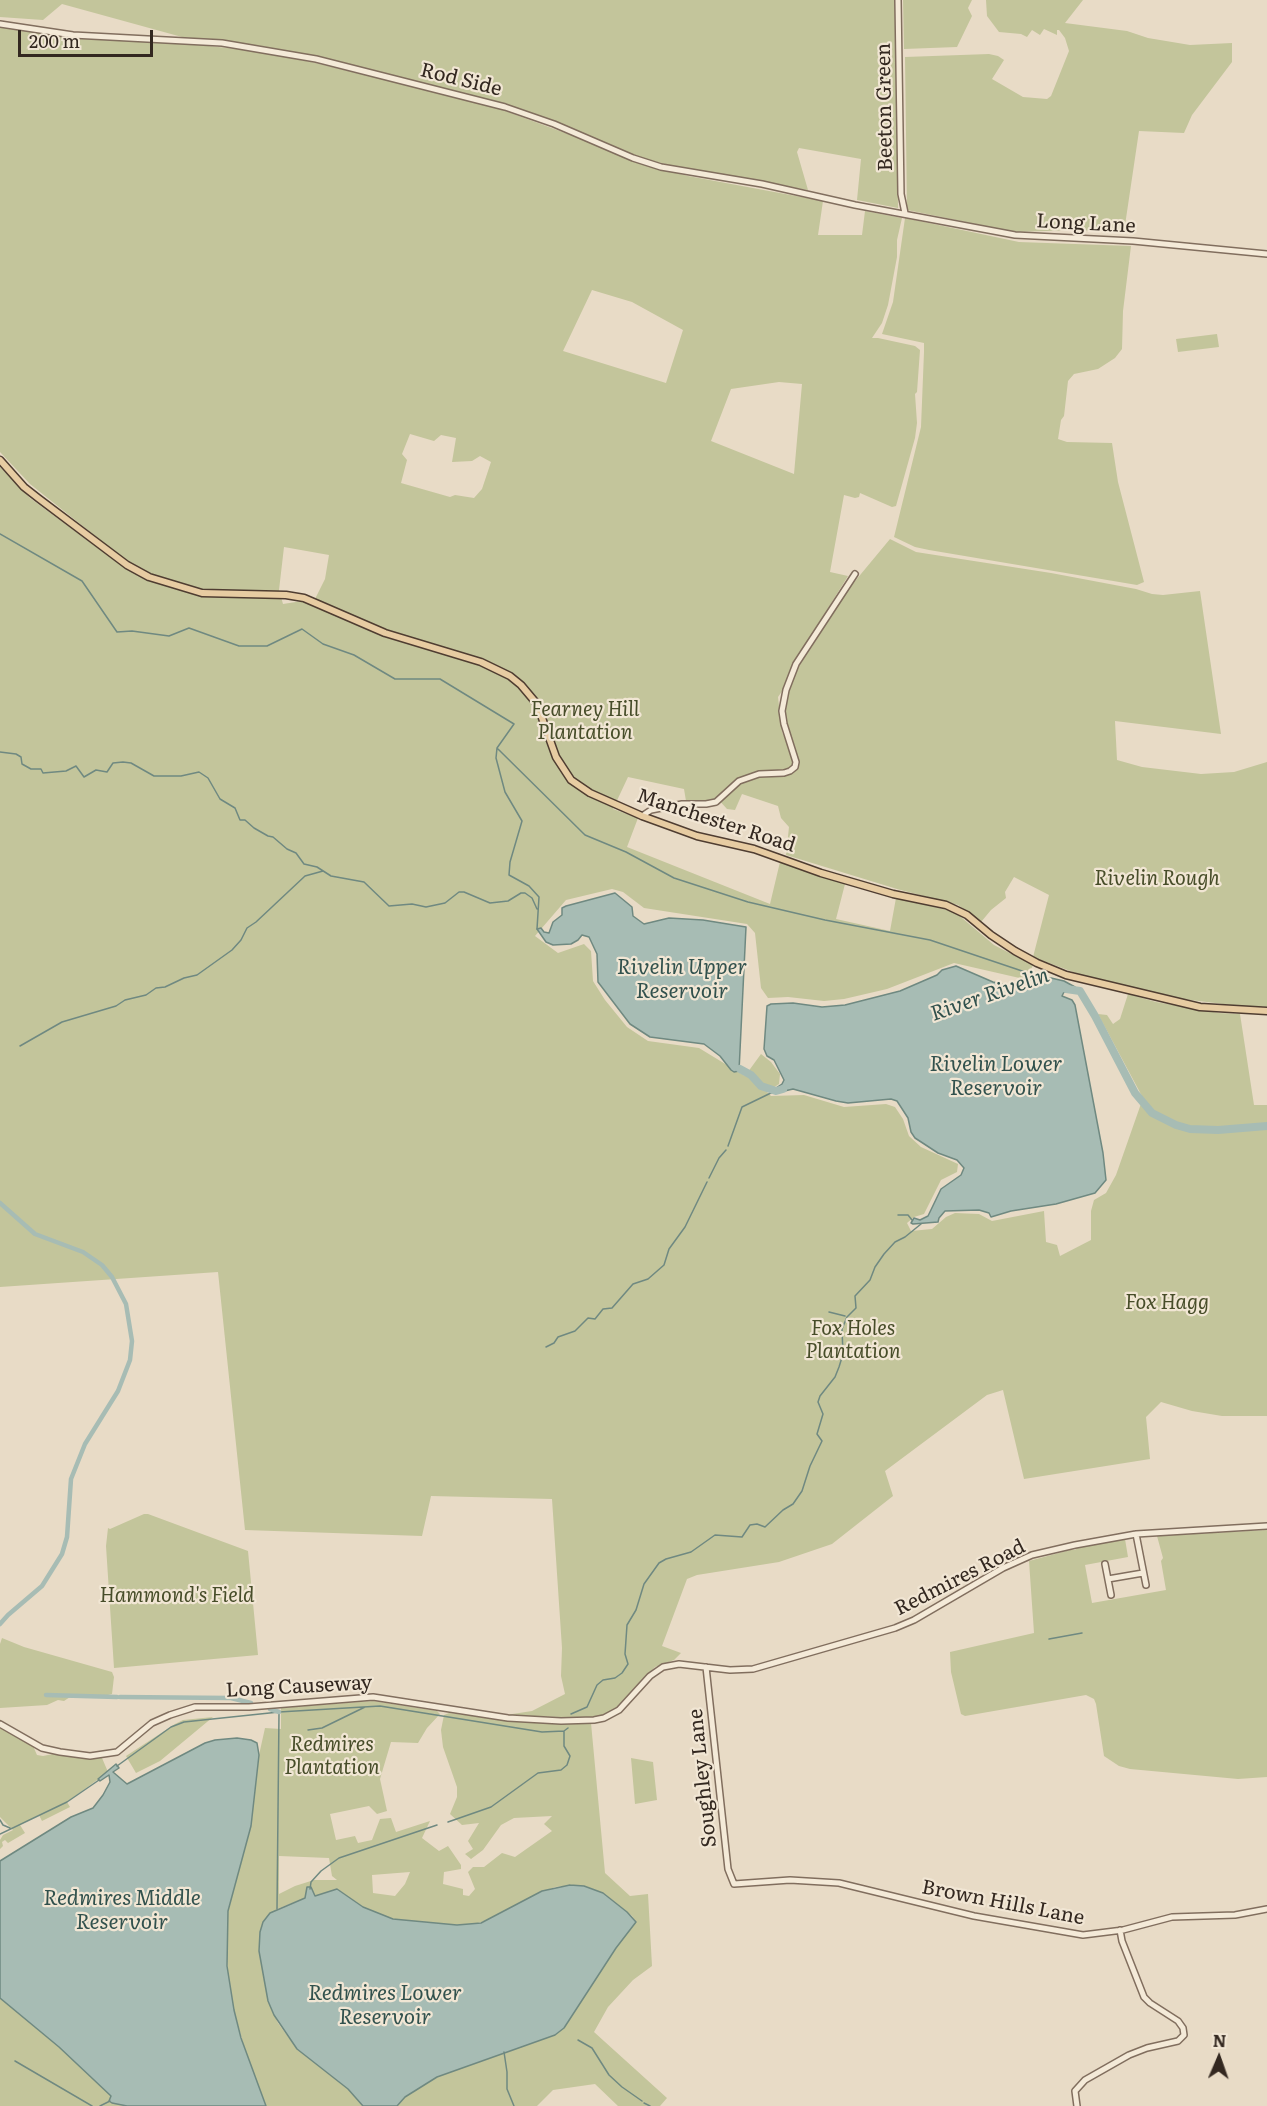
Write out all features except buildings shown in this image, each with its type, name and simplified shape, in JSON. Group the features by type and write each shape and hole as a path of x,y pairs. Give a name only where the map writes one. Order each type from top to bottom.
{"main road":[{"name":"Manchester Road","path":"0,460 38,498 127,565 149,577 202,593 286,595 304,598 385,633 481,662 510,676 537,704 556,757 571,780 590,793 642,816 697,836 754,849 821,873 893,894 946,904 967,915 1015,951 1066,975 1191,1005 1267,1011"}],"street":[{"name":"Beeton Green","path":"898,0 901,194 905,213"},
{"name":"Rod Side","path":"0,24 73,35 222,43 316,59 505,107 661,167 762,184 855,205 905,213"},
{"name":"Long Lane","path":"905,213 1015,235 1133,241 1267,254"},
{"path":"642,816 651,810 682,804 716,802 739,781 759,774 784,773 795,767 796,762 782,711 786,690 796,664 855,574"},
{"name":"Redmires Road","path":"706,1667 736,1670 759,1668 895,1628 919,1617 1018,1560 1075,1545 1136,1534 1267,1526"},
{"path":"1136,1534 1146,1585"},
{"path":"1105,1564 1111,1595"},
{"path":"1108,1579 1143,1573"},
{"name":"Long Causeway","path":"0,1724 42,1748 90,1756 117,1752 152,1723 195,1707 249,1707 374,1697 508,1718 588,1720 604,1718 614,1713 650,1676 663,1667 679,1664 706,1667"},
{"name":"Soughley Lane","path":"706,1667 728,1869 730,1879 734,1884"},
{"name":"Brown Hills Lane","path":"734,1884 790,1880 835,1882 974,1916 1088,1935 1120,1930 1172,1917 1235,1915 1267,1909"},
{"path":"1077,2106 1075,2090 1084,2080 1129,2055 1179,2040 1184,2036 1184,2028 1178,2020 1152,2005 1144,1997 1122,1941 1120,1930"}],"green space":[{"path":"0,0 895,0 898,208 857,200 861,159 799,148 797,152 808,190 689,170 638,157 555,122 506,105 370,69 262,46 182,37 62,4 43,20 0,17"},
{"path":"903,0 972,0 968,8 972,16 957,47 904,49"},
{"path":"986,0 1083,0 1065,23 1127,31 1148,38 1190,45 1232,43 1232,62 1192,115 1184,133 1139,131 1124,232 1076,230 1015,232 907,210 905,57 989,54 998,56 1004,60 992,79 1023,97 1047,99 1051,96 1069,51 1065,38 1059,30 1057,30 1057,35 1044,29 1040,35 1032,30 1027,37 1021,34 999,32 987,16"},
{"path":"0,27 73,37 246,50 311,62 489,105 641,164 688,176 823,201 818,235 862,235 865,211 902,218 888,305 882,323 872,338 915,346 920,350 915,394 917,423 915,438 896,506 892,507 860,493 859,497 855,498 844,495 830,572 848,576 806,644 778,697 782,732 788,745 795,747 784,715 788,690 798,668 851,586 890,539 916,552 1051,573 1152,594 1200,591 1221,734 1115,721 1117,760 1142,767 1201,774 1234,772 1267,762 1267,1007 1183,999 1081,975 1033,957 1049,895 1014,877 1005,892 1006,898 981,922 958,905 786,855 789,827 781,818 778,806 742,794 735,810 727,809 718,799 707,802 686,801 684,789 628,777 613,809 638,818 627,847 770,904 780,862 845,884 836,919 890,931 896,898 955,912 994,945 1033,965 1028,976 1037,982 954,963 887,989 844,999 824,1001 788,997 768,998 761,988 755,933 747,924 644,908 623,892 612,889 566,900 535,936 558,953 584,944 591,951 593,981 605,1000 627,1027 648,1041 699,1048 745,1076 761,1054 780,1074 779,1084 767,1092 771,1096 804,1095 844,1107 886,1104 895,1107 903,1119 909,1136 921,1147 958,1164 957,1172 941,1180 924,1214 914,1217 907,1223 911,1231 932,1229 946,1217 955,1213 979,1214 992,1221 1044,1211 1046,1242 1057,1245 1060,1256 1091,1240 1091,1211 1094,1200 1106,1193 1116,1175 1143,1098 1098,1014 1107,1015 1113,1024 1120,1019 1128,994 1156,1002 1219,1013 1240,1014 1254,1105 1267,1105 1267,1416 1222,1416 1192,1411 1161,1402 1146,1417 1150,1459 1024,1479 1003,1390 987,1395 885,1471 893,1496 832,1544 779,1562 697,1575 687,1579 662,1646 681,1653 674,1660 655,1667 615,1710 587,1718 506,1715 532,1711 565,1694 561,1676 562,1648 552,1499 431,1496 422,1536 245,1530 218,1272 0,1287 0,467 30,498 114,560 119,555 30,484 0,452","holes":["592,290 632,302 683,330 666,383 563,351","779,382 802,384 794,474 711,441 731,389","410,434 434,441 441,435 456,438 452,462 472,461 480,456 491,462 482,489 474,498 455,495 450,497 401,483 407,460 402,454","284,547 329,555 325,579 315,599 283,604 279,590"]},
{"path":"905,218 1019,242 1131,246 1123,311 1122,349 1115,358 1098,369 1074,374 1068,381 1064,416 1061,420 1058,439 1067,442 1112,443 1118,482 1144,582 1137,585 929,550 915,547 894,537 921,427 924,352 924,343 882,334 893,302"},
{"path":"1217,334 1219,347 1178,352 1176,339"},
{"name":"Hammond's Field","path":"144,1514 248,1551 258,1655 114,1668 106,1546 108,1528"},
{"path":"1267,1530 1267,1777 1238,1779 1119,1766 1104,1756 1096,1704 1094,1699 1086,1695 965,1716 961,1714 951,1672 950,1652 1034,1633 1029,1561 1077,1548 1125,1539 1128,1557 1085,1565 1092,1603 1166,1590 1161,1561 1163,1558 1157,1536"},
{"path":"2,1638 24,1647 112,1672 114,1677 112,1694 73,1695 64,1701 58,1700 47,1705 0,1708 0,1644"},
{"name":"Redmires Plantation","path":"373,1701 437,1711 440,1714 427,1728 418,1743 391,1742 380,1779 387,1811 377,1814 369,1806 330,1814 336,1840 355,1836 358,1843 372,1840 380,1819 391,1818 396,1832 430,1821 422,1838 439,1851 448,1846 461,1865 461,1869 444,1872 443,1884 463,1889 463,1895 469,1896 475,1889 468,1872 473,1867 484,1867 502,1853 515,1857 552,1831 544,1824 552,1816 514,1818 501,1825 483,1850 471,1859 465,1854 473,1849 468,1841 479,1823 462,1825 450,1814 457,1797 457,1787 443,1747 441,1730 444,1715 449,1713 497,1719 591,1723 605,1873 630,1896 648,1894 652,1966 633,1980 608,2007 594,2032 667,2098 660,2106 618,2106 595,2084 553,2090 537,2106 397,2106 405,2097 437,2077 555,2035 564,2028 616,1948 636,1922 606,1895 577,1885 555,1887 485,1921 470,1925 393,1919 363,1907 337,1889 315,1896 311,1887 307,1887 305,1898 277,1909 263,1922 259,1951 268,2001 278,2023 297,2049 348,2089 363,2106 266,2106 250,2068 234,2010 229,1986 226,1946 228,1911 251,1826 259,1755 265,1728 281,1729 281,1708","holes":["279,1856 329,1858 332,1876 337,1880 314,1880 279,1894","410,1872 405,1884 395,1896 373,1893 372,1875"]},
{"path":"213,1717 160,1761 136,1773 126,1756 183,1720"},
{"path":"0,1728 33,1746 37,1755 102,1758 108,1772 67,1802 70,1807 42,1821 39,1815 20,1825 25,1833 8,1843 5,1840 0,1849 0,1840 3,1835 13,1830 0,1817"},
{"path":"631,1758 653,1762 657,1800 635,1804"},
{"path":"0,1998 59,2047 111,2096 109,2101 127,2106 0,2106"}],"water":[{"name":"Rivelin Upper Reservoir","path":"615,893 632,907 633,916 644,924 669,918 703,920 746,927 739,1071 731,1070 720,1056 704,1044 650,1037 630,1024 598,982 597,954 589,937 582,935 571,944 553,945 546,942 537,929 541,928 544,932 549,933 553,922 562,915 562,908 566,906"},
{"name":"Rivelin Lower Reservoir","path":"956,966 993,982 1020,988 1043,982 1031,977 1032,974 1044,979 1064,981 1075,987 1075,992 1064,992 1062,996 1072,1000 1075,1005 1103,1153 1106,1180 1095,1193 1056,1204 1011,1211 991,1217 989,1213 979,1210 945,1211 938,1222 913,1224 911,1223 914,1218 920,1220 928,1216 941,1189 961,1175 964,1168 957,1160 938,1153 915,1138 908,1118 897,1101 891,1099 848,1103 793,1089 776,1093 773,1090 784,1080 774,1060 767,1056 764,1049 767,1006 793,1003 822,1007 845,1005 900,991 937,975 942,970"},
{"name":"Redmires Middle Reservoir","path":"237,1738 257,1743 259,1755 251,1826 228,1911 227,1966 241,2038 266,2106 127,2106 112,2103 109,2101 111,2096 59,2047 0,1998 0,1861 71,1817 93,1808 110,1782 109,1775 100,1781 98,1779 116,1764 119,1768 113,1772 127,1784 205,1743"},
{"name":"Redmires Lower Reservoir","path":"570,1885 584,1886 603,1893 636,1922 616,1948 564,2028 555,2035 437,2077 405,2097 397,2106 363,2106 348,2089 297,2049 274,2015 268,2001 259,1951 263,1922 270,1913 305,1898 307,1887 311,1887 315,1896 337,1889 363,1907 393,1919 457,1925 481,1923 542,1891"}],"waterway":[{"path":"0,534 82,581 117,632 132,631 169,636 189,628 239,646 267,646 302,629 323,644 354,655 395,679 440,679 514,724 497,748 496,758 505,792 522,821 510,862 509,875 529,886 539,897 537,929"},
{"path":"498,749 585,835 626,852 674,878 748,902 825,920 930,940 1031,974"},
{"path":"0,752 16,754 21,757 22,764 31,769 41,769 43,773 66,771 76,766 84,777 96,770 107,772 113,763 123,762 131,763 154,776 181,776 199,772 208,778 220,799 235,808 240,820 245,820 254,828 273,837 287,849 296,853 304,864 317,867 331,876 364,882 389,906 412,904 426,907 445,903 459,892 490,903 508,901 525,893 532,898 537,909"},
{"path":"20,1046 62,1022 116,1006 125,1000 146,995 156,988 197,975 232,950 241,940 247,928 305,876 323,871"},
{"name":"River Rivelin","path":"1066,989 1080,991 1135,1093 1152,1113 1190,1129 1218,1130 1267,1126"},
{"name":"River Rivelin","path":"740,1069 751,1075 761,1086 776,1091 783,1089"},
{"path":"728,1146 742,1107 775,1091"},
{"path":"709,1178 719,1158 726,1150"},
{"path":"546,1347 554,1343 558,1337 575,1331 588,1318 595,1319 603,1309 612,1308 633,1284 648,1279 664,1265 669,1249 685,1227 707,1182"},
{"path":"0,1203 35,1234 83,1252 102,1265 112,1277 126,1304 132,1341 130,1360 118,1391 85,1444 71,1479 67,1537 62,1554 42,1586 0,1624"},
{"path":"898,1215 908,1215 912,1220"},
{"path":"571,1714 587,1707 597,1685 603,1680 615,1678 628,1664 625,1654 627,1625 636,1610 644,1584 659,1563 691,1552 715,1535 742,1537 750,1525 757,1524 765,1527 793,1504 802,1491 810,1466 822,1441 817,1434 823,1414 818,1402 839,1367 843,1354 842,1329 847,1317 856,1308 855,1296 870,1280 884,1254 895,1242 921,1224"},
{"path":"829,1312 845,1316"},
{"path":"825,1325 842,1328"},
{"path":"1049,1639 1082,1633"},
{"path":"46,1695 117,1697"},
{"path":"120,1697 231,1698 251,1703"},
{"path":"117,1766 171,1727 184,1722 279,1712 380,1706 542,1732 564,1731"},
{"path":"308,1730 322,1728 365,1707"},
{"path":"270,1709 279,1712"},
{"path":"277,1909 279,1713"},
{"path":"448,1822 491,1807 538,1773 561,1770 567,1765 570,1756 564,1746 564,1731 568,1728"},
{"path":"0,1834 67,1802 99,1780"},
{"path":"0,1820 3,1825 10,1828"},
{"path":"310,1889 311,1882 321,1871 339,1858 437,1825"},
{"path":"578,2040 592,2048 609,2075 642,2101"},
{"path":"504,2052 507,2089 514,2106"},
{"path":"15,2061 92,2106"},
{"path":"100,2106 110,2101"},
{"path":"644,2103 650,2106"}],"park label":[{"name":"Fearney Hill Plantation","path":"585,722"},
{"name":"Rivelin Rough","path":"1157,879"},
{"name":"Fox Hagg","path":"1167,1303"},
{"name":"Fox Holes Plantation","path":"853,1340"}]}
